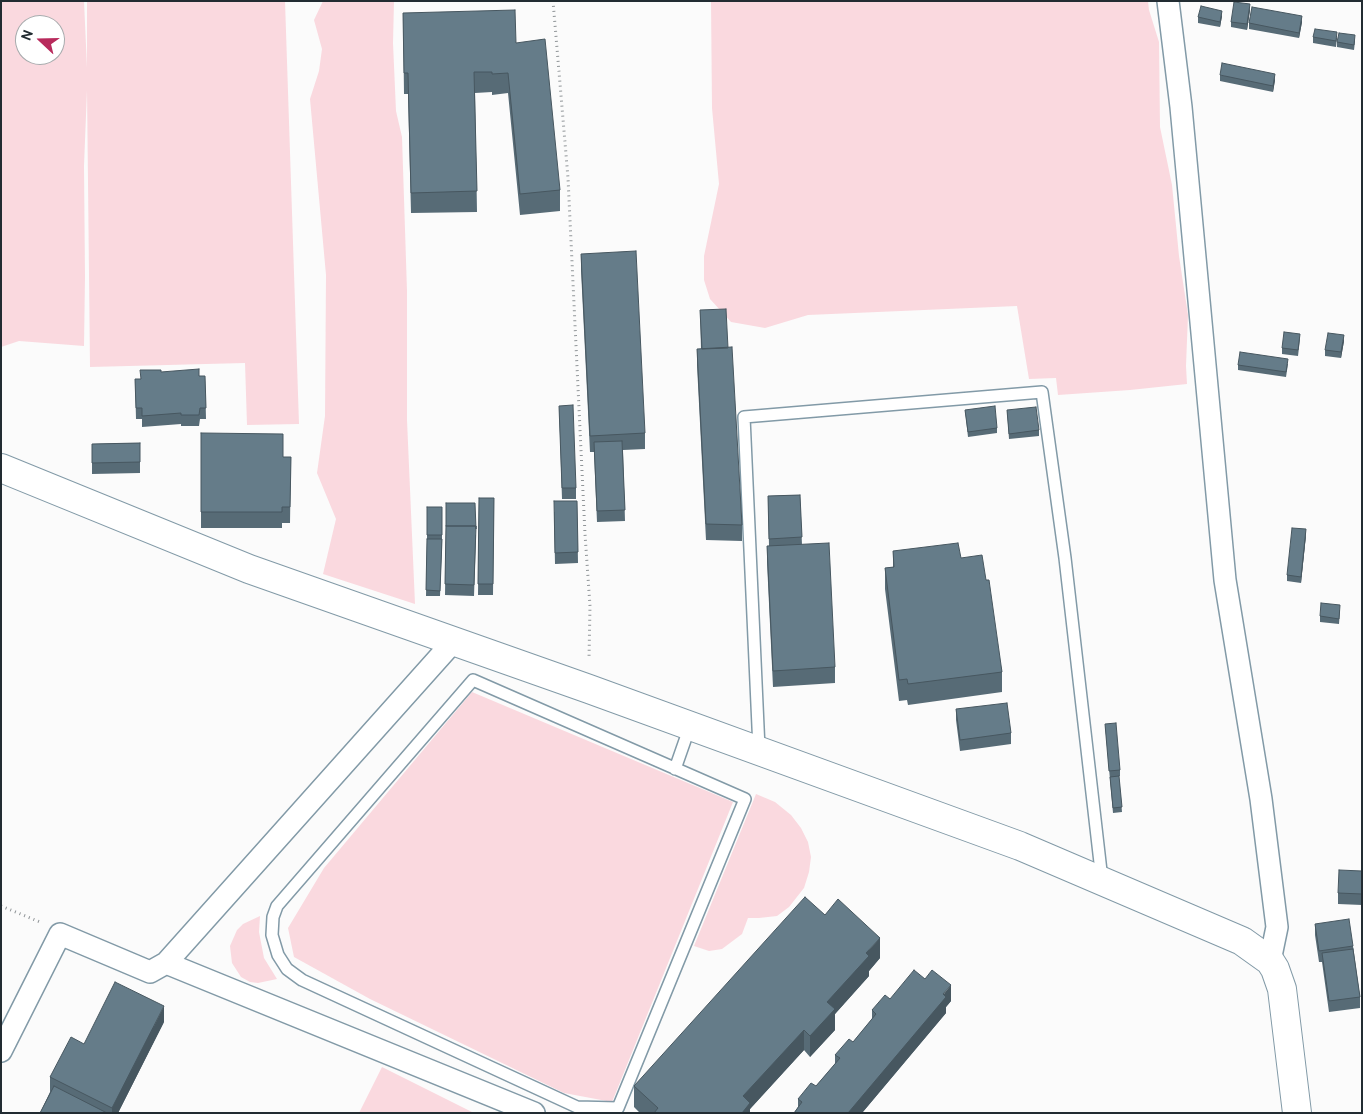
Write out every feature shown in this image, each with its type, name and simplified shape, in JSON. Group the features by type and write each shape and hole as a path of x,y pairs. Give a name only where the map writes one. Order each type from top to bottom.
{"street":[{"path":"1168,1 1182,117 1225,580 1261,799 1277,927 1270,960"},
{"path":"1,468 250,569 589,689 1020,846 1242,942 1270,960 1282,989 1297,1113"},
{"path":"1,1051 60,934 150,972 166,963 454,642"},
{"path":"166,963 534,1113"}],"lane":[{"path":"760,751 744,417 1042,392 1065,558 1102,881"},
{"path":"472,680 675,769 745,800 618,1108 577,1107 302,980 287,969 278,954 272,935 273,917 277,906 472,680"},
{"path":"675,769 690,726"}],"path":[{"path":"553,1 568,178 590,606 589,689"},
{"path":"1,906 38,921 60,934"}],"shaded area":[{"path":"1,1 84,1 87,68 87,1 285,1 299,424 247,425 245,363 90,367 87,90 84,166 84,346 19,341 1,347"},
{"path":"323,1 394,1 393,43 396,111 402,137 407,291 407,420 415,604 323,574 336,519 317,473 325,416 326,275 310,99 319,71 322,49 314,20"},
{"path":"711,1 1148,1 1159,42 1160,127 1172,185 1179,256 1188,315 1187,384 1058,395 1056,378 1029,379 1017,306 808,315 765,328 731,322 710,299 704,280 704,256 719,184 712,108"},
{"path":"472,692 733,802 612,1102 564,1093 370,999 294,957 288,928 324,868"},
{"path":"756,794 775,802 791,815 801,828 808,842 811,857 804,888 789,907 777,916 748,918 742,934 722,949 709,951 694,946"},
{"path":"260,916 259,932 264,958 277,979 258,983 250,982 241,977 232,963 230,946 237,930 243,924"},
{"path":"382,1067 474,1113 359,1113"}],"building":[{"path":"1234,2 1250,4 1247,24 1231,22"},
{"path":"1201,6 1222,11 1220,22 1198,17"},
{"path":"1252,7 1302,16 1299,33 1249,23"},
{"path":"515,10 516,43 545,39 560,190 520,194 508,73 474,72 477,191 411,193 408,73 404,73 403,13"},
{"path":"1315,29 1337,32 1336,41 1313,37"},
{"path":"1339,33 1355,35 1354,45 1337,42"},
{"path":"1222,63 1275,74 1273,86 1220,75"},
{"path":"636,251 645,433 590,436 581,254"},
{"path":"726,309 728,348 702,349 700,310"},
{"path":"1284,332 1300,334 1298,350 1282,348"},
{"path":"1328,333 1344,335 1341,352 1325,350"},
{"path":"732,347 742,525 706,524 697,349"},
{"path":"1240,352 1288,359 1286,372 1238,365"},
{"path":"199,369 199,376 205,376 206,408 200,408 199,415 181,415 181,413 142,416 142,408 136,408 135,379 141,379 140,370 161,370 161,372"},
{"path":"573,405 576,488 562,488 559,406"},
{"path":"995,406 997,428 968,432 965,410"},
{"path":"1036,407 1039,430 1009,434 1007,410"},
{"path":"201,433 283,434 283,457 291,457 290,507 282,507 282,512 201,512"},
{"path":"622,441 625,510 597,511 594,442"},
{"path":"140,443 140,462 92,463 92,444"},
{"path":"800,495 802,537 769,539 768,496"},
{"path":"479,498 494,498 493,584 478,584"},
{"path":"554,501 577,501 578,552 555,553"},
{"path":"446,503 475,503 476,526 446,526"},
{"path":"427,507 442,507 442,535 427,535"},
{"path":"446,526 476,526 474,585 445,584"},
{"path":"1292,528 1306,529 1301,577 1287,575"},
{"path":"427,539 442,539 440,591 426,590"},
{"path":"829,543 835,667 773,671 767,546"},
{"path":"958,543 961,558 982,555 986,580 989,580 1002,672 908,684 907,679 899,680 885,568 894,567 893,551"},
{"path":"1321,603 1340,605 1339,619 1320,616"},
{"path":"1007,703 1011,733 960,740 956,709"},
{"path":"1116,723 1120,770 1109,771 1105,724"},
{"path":"1119,776 1122,807 1113,808 1110,777"},
{"path":"1339,870 1362,871 1362,894 1338,893"},
{"path":"805,897 825,915 838,899 880,938 866,953 869,956 827,1002 835,1009 810,1036 804,1030 743,1096 750,1103 742,1113 654,1113 658,1108 634,1086"},
{"path":"1349,919 1353,946 1319,951 1315,924"},
{"path":"1353,949 1360,997 1329,1001 1322,953"},
{"path":"914,970 925,979 932,970 951,985 943,994 946,997 848,1113 794,1113 802,1102 798,1099 811,1083 816,1086 840,1058 835,1055 849,1039 853,1042 876,1014 872,1010 885,995 890,999"},
{"path":"115,982 164,1006 112,1108 50,1077 71,1037 84,1044"},
{"path":"54,1086 107,1113 40,1113"}]}
